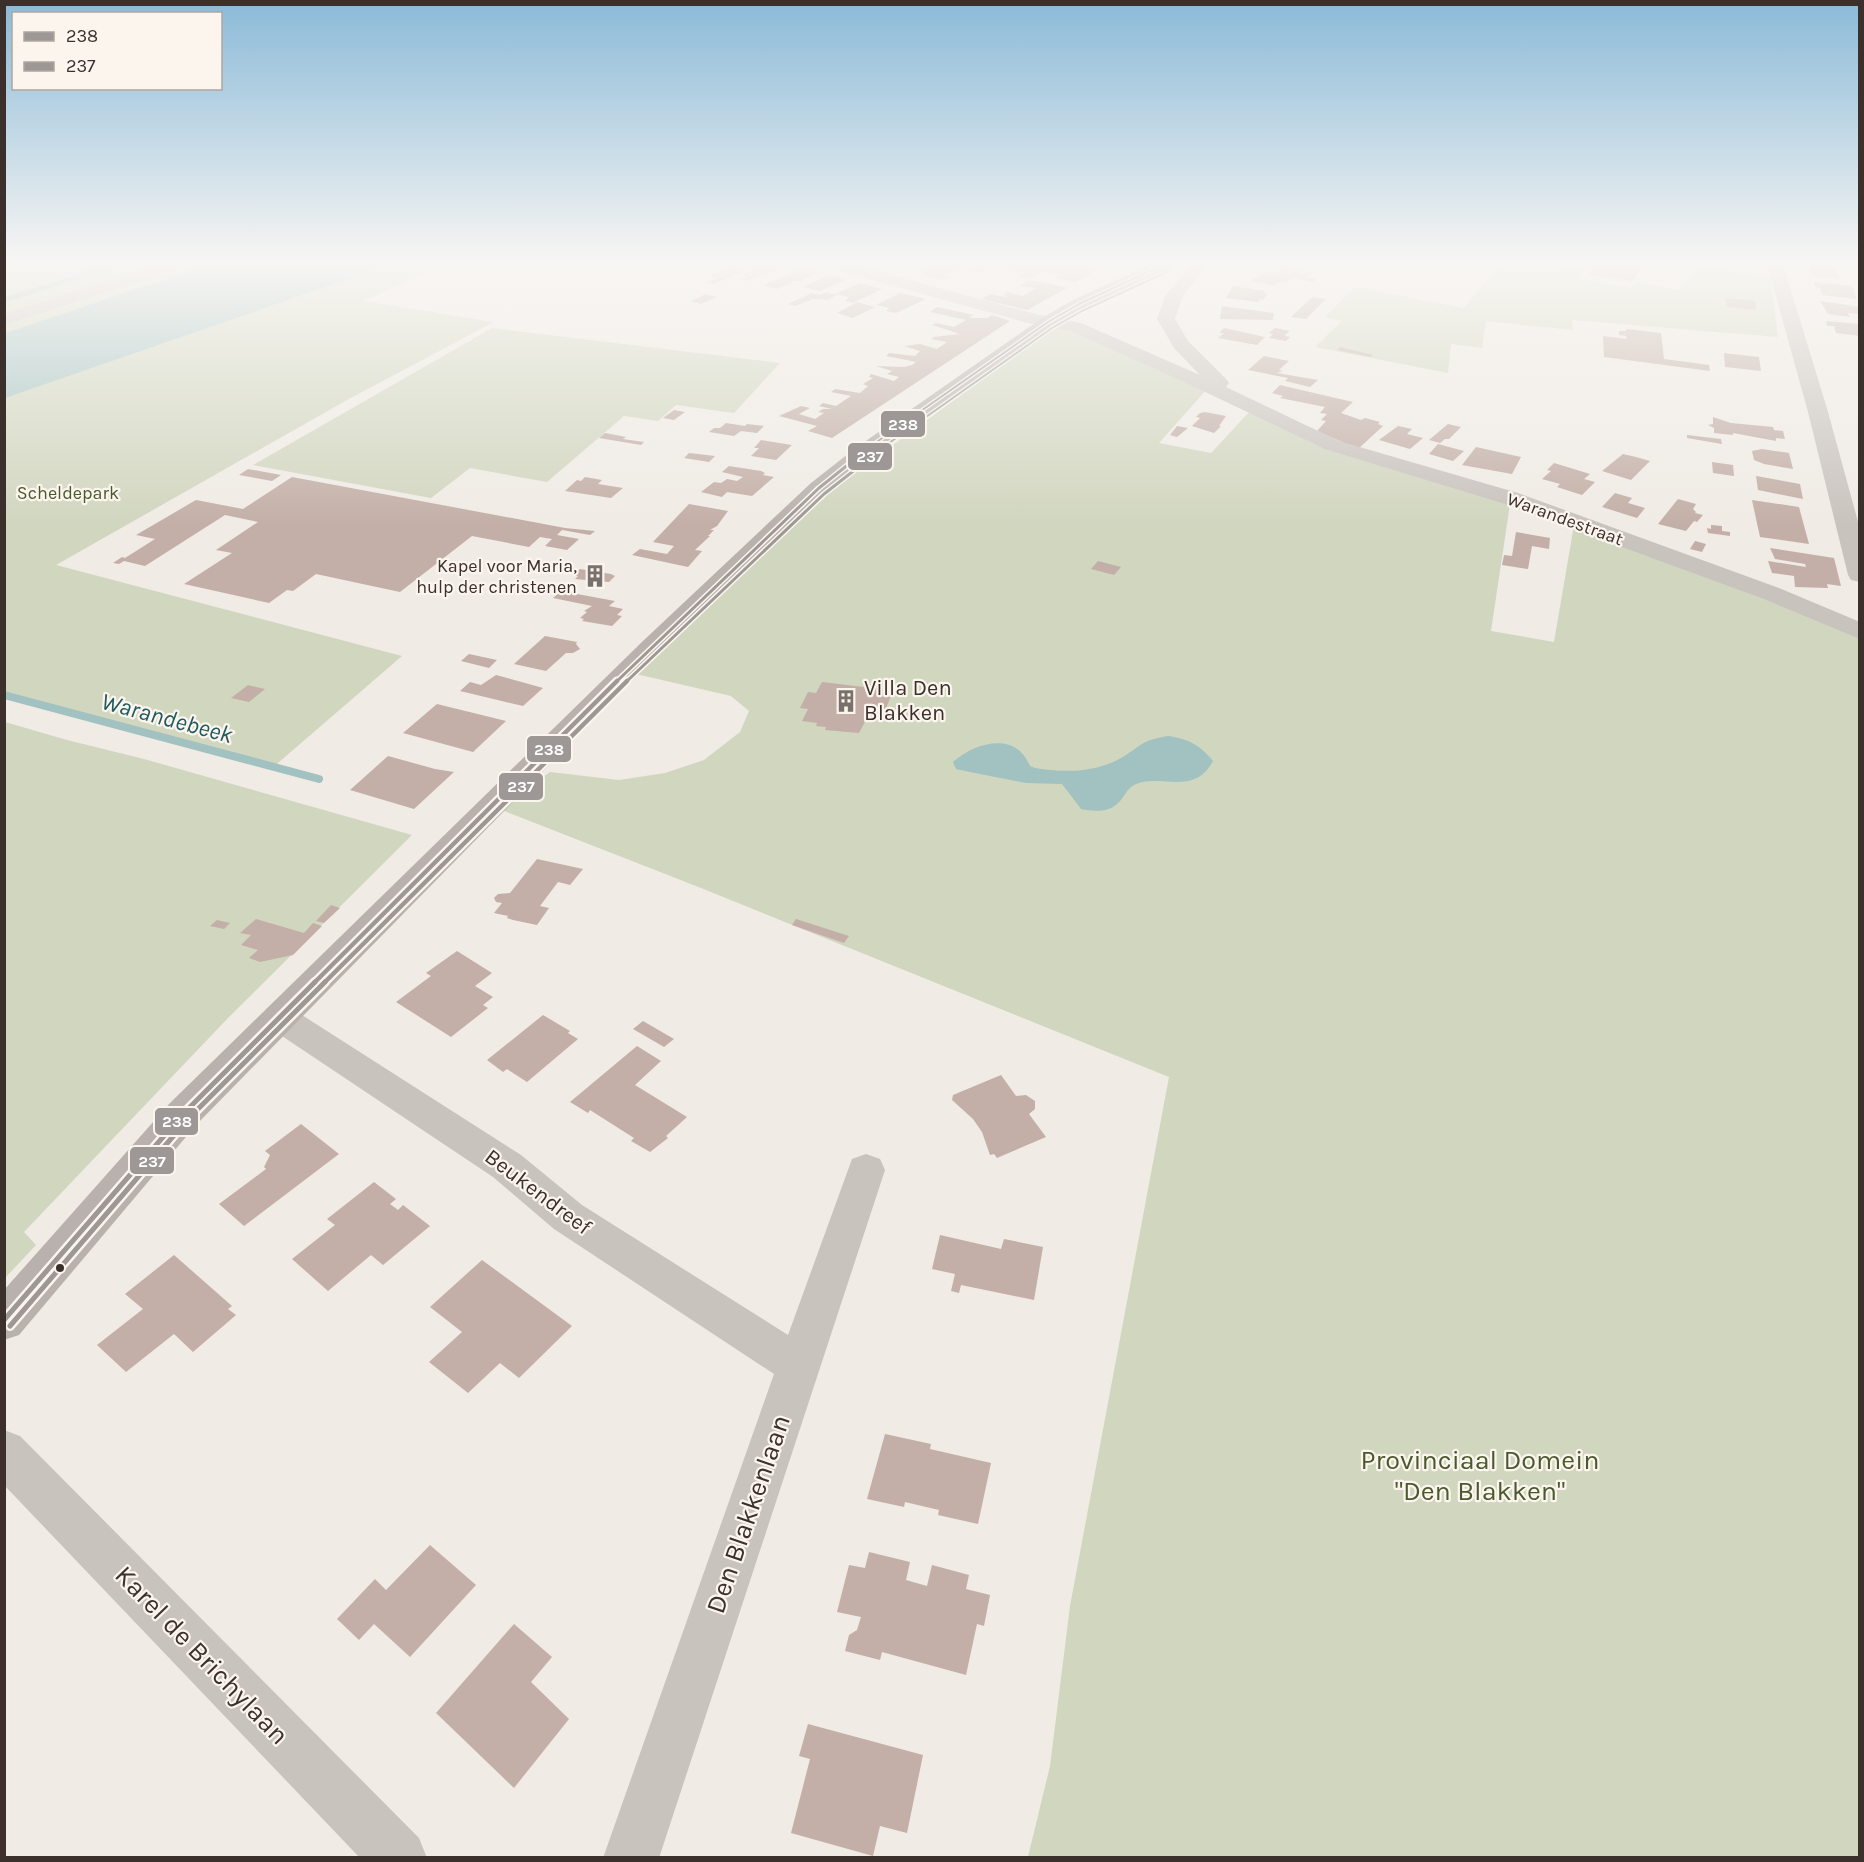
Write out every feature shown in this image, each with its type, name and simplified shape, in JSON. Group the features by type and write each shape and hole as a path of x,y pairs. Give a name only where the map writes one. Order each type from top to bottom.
{"main road":[{"path":"4,1321 183,1113 646,651 819,488 860,454 1004,351"}],"street":[{"name":"Warandestraat","path":"1130,351 1332,445 1509,498 1833,618 1860,631"},
{"name":"Warandestraat","path":"1187,351 1219,382 1268,415"},
{"path":"1800,351 1860,575"},
{"path":"1833,618 1860,601"},
{"name":"Beukendreef","path":"279,1017 507,1166 568,1217 799,1366"},
{"name":"Den Blakkenlaan","path":"631,1857 866,1170"},
{"name":"Karel de Brichylaan","path":"4,1452 399,1857"}],"green space":[{"name":"Scheldepark","path":"141,351 440,351 347,400 56,565 402,656 271,769 5,693 4,398"},
{"path":"452,351 680,351 780,363 734,413 676,405 658,421 624,416 547,482 470,468 431,498 253,465"},
{"name":"Provinciaal Domein \"Den Blakken\"","path":"1021,351 1126,351 1208,388 1159,443 1211,453 1251,410 1510,504 1491,631 1554,642 1574,525 1859,636 1859,1857 1028,1857 1050,1766 1070,1606 1169,1077 499,809 550,772 619,780 665,773 704,760 740,732 749,711 731,696 636,674 832,490"},
{"path":"1335,351 1450,351 1448,373"},
{"path":"5,722 412,835 228,1018 24,1232 36,1245 5,1278"}],"water":[{"path":"5,351 141,351 5,398"},
{"path":"1168,736 1188,741 1203,751 1213,761 1205,772 1188,781 1136,784 1113,807 1100,811 1081,809 1062,784 1026,783 965,771 956,769 953,762 973,749 995,743 1015,748 1024,755 1030,766 1035,768 1058,771 1082,770 1115,761 1145,742"}],"building":[{"path":"920,351 965,351 832,438 808,431 817,426 779,416 801,406 810,408 799,414 815,419 824,413 818,412 823,409 832,409 819,406 823,403 836,406 851,396 831,392 835,389 860,393 868,386 863,384 873,378 869,377 871,374 894,381 899,377 887,374 892,371 876,366 904,367 916,362 886,356 889,353 915,356"},
{"path":"1341,351 1356,351 1373,355 1371,357"},
{"path":"1604,351 1663,351 1664,359 1709,365 1710,371 1604,357"},
{"path":"1724,353 1759,357 1761,371 1725,367"},
{"path":"1264,356 1289,361 1279,370 1283,371 1277,373 1318,380 1310,387 1285,381 1288,378 1248,370"},
{"path":"1280,385 1353,402 1341,413 1361,420 1365,418 1380,422 1378,424 1383,426 1358,449 1317,431 1326,421 1321,420 1327,414 1320,413 1325,407 1280,398 1283,396 1272,393"},
{"path":"674,410 685,412 674,420 663,418"},
{"path":"1205,412 1226,416 1214,433 1192,426 1200,418 1196,417"},
{"path":"1713,417 1731,423 1773,427 1774,430 1783,431 1785,439 1776,438 1776,441 1733,433 1733,435 1714,433 1714,428 1708,425 1713,424"},
{"path":"726,423 764,426 757,433 741,431 734,436 709,432"},
{"path":"1448,424 1461,427 1449,439 1440,443 1429,440"},
{"path":"1177,426 1188,428 1177,437 1170,435"},
{"path":"1398,426 1412,429 1407,434 1423,438 1410,449 1379,440"},
{"path":"605,433 644,442 641,445 599,438"},
{"path":"1687,435 1721,439 1722,444 1687,438"},
{"path":"761,440 792,445 776,460 751,456 759,448 754,448"},
{"path":"1438,444 1464,451 1453,461 1429,454"},
{"path":"1476,447 1521,457 1512,474 1462,465"},
{"path":"1762,449 1789,453 1793,469 1754,460 1752,451"},
{"path":"689,453 715,456 709,462 684,458"},
{"path":"1623,454 1650,461 1631,480 1602,471"},
{"path":"1712,462 1733,465 1734,476 1713,473"},
{"path":"1554,463 1590,474 1584,479 1595,482 1582,495 1557,487 1560,484 1542,479 1551,471 1547,470"},
{"path":"729,466 761,471 765,473 763,475 774,477 752,496 727,492 722,497 701,492 714,482 721,483 727,479 737,481 743,477 722,472"},
{"path":"248,469 281,475 272,481 239,475"},
{"path":"1756,476 1800,484 1803,499 1758,490"},
{"path":"292,477 565,528 595,531 590,535 562,530 557,535 579,539 567,550 545,546 552,539 540,537 529,547 472,536 400,592 316,574 293,591 287,590 269,603 184,584 232,553 216,550 258,522 225,515 145,566 124,561 119,564 113,563 155,539 136,535 196,500 243,509"},
{"path":"585,477 602,480 598,484 623,488 611,498 565,491 577,480 581,481"},
{"path":"1615,493 1632,498 1628,503 1645,508 1637,518 1602,507"},
{"path":"1678,499 1696,504 1693,509 1695,513 1703,515 1686,531 1658,524"},
{"path":"1752,500 1799,507 1809,544 1760,537"},
{"path":"689,504 728,511 717,526 710,530 714,530 708,536 710,536 695,550 702,551 688,567 632,555 640,549 667,554 674,546 653,542"},
{"path":"1711,525 1722,526 1722,531 1730,532 1730,536 1708,533 1707,528 1711,529"},
{"path":"1516,532 1550,538 1549,549 1532,546 1528,569 1502,565 1504,555 1512,556"},
{"path":"1695,541 1706,544 1702,552 1690,549"},
{"path":"1770,548 1834,558 1841,586 1827,584 1828,588 1795,587 1794,576 1772,573 1768,561 1806,567 1805,564 1775,559"},
{"path":"1098,561 1121,567 1114,575 1091,569"},
{"name":"Kapel voor Maria, hulp der christenen","path":"580,569 615,576 609,582 575,579 578,576 573,575"},
{"path":"561,591 615,601 609,606 623,609 617,615 622,616 612,626 582,621 584,619 580,618 587,612 584,611 592,606 553,598"},
{"path":"545,636 577,642 580,649 573,653 566,653 546,671 514,664"},
{"path":"469,654 497,660 489,668 461,661"},
{"path":"496,675 543,688 523,706 460,691 470,682 481,685"},
{"name":"Villa Den Blakken","path":"822,682 864,687 864,683 879,685 878,689 893,691 882,718 868,716 859,733 825,730 826,727 816,726 817,723 802,721 808,709 800,708 808,692 816,693"},
{"path":"248,685 265,689 249,702 231,698"},
{"path":"437,704 506,721 473,752 403,733"},
{"path":"388,756 454,772 414,809 350,790"},
{"path":"537,859 583,869 570,885 558,882 540,906 549,908 537,925 494,913 502,903 496,902 494,898 498,894 510,893"},
{"path":"331,905 340,908 324,923 316,921"},
{"path":"256,919 304,933 313,923 322,926 293,955 260,962 249,958 258,950 241,945 251,935 240,933"},
{"path":"796,919 849,936 844,943 792,925"},
{"path":"217,920 230,923 224,929 210,926"},
{"path":"457,951 492,973 475,986 493,997 483,1005 488,1008 451,1037 396,1002 431,976 426,973"},
{"path":"543,1015 570,1031 568,1033 578,1039 527,1082 507,1069 503,1072 487,1060"},
{"path":"643,1021 674,1039 664,1047 633,1029"},
{"path":"637,1046 661,1061 635,1085 687,1117 666,1136 668,1138 650,1152 631,1141 634,1138 590,1110 588,1113 570,1102"},
{"path":"1001,1075 1016,1096 1026,1095 1035,1101 1035,1109 1029,1114 1046,1137 997,1158 994,1154 990,1155 982,1132 973,1119 952,1100 953,1095"},
{"path":"301,1124 339,1154 244,1226 219,1204 266,1169 264,1167 270,1155 265,1151"},
{"path":"374,1182 396,1199 390,1204 398,1210 403,1205 430,1226 383,1265 371,1255 328,1291 292,1259 335,1225 327,1219"},
{"path":"940,1235 1001,1249 1004,1239 1043,1247 1034,1300 961,1285 959,1293 951,1291 955,1274 932,1269"},
{"path":"174,1255 232,1306 228,1309 236,1315 193,1352 174,1334 126,1372 97,1345 143,1309 125,1294"},
{"path":"482,1260 572,1326 519,1378 500,1363 468,1393 429,1362 462,1332 430,1307"},
{"path":"885,1434 931,1444 930,1449 991,1463 978,1524 938,1515 939,1510 905,1502 904,1507 867,1499"},
{"path":"430,1545 476,1585 410,1657 374,1624 359,1640 337,1619 375,1579 386,1590"},
{"path":"869,1552 910,1562 906,1580 927,1586 932,1565 969,1575 966,1589 990,1595 984,1626 977,1624 966,1675 882,1652 880,1660 845,1651 849,1635 857,1630 861,1617 837,1612 849,1565 865,1568"},
{"path":"514,1624 552,1657 531,1682 569,1719 514,1788 436,1713"},
{"path":"808,1724 923,1755 907,1833 880,1826 873,1856 791,1833 810,1759 799,1756"}],"waterway":[{"name":"Warandebeek","path":"4,695 319,779"}],"transit line":[{"name":"238","path":"4,1320 183,1114 652,646 819,488 860,454 1007,351"},
{"name":"237","path":"10,1326 188,1119 657,651 824,494 865,460 1020,351"}],"place":[{"name":"Kapel voor Maria, hulp der christenen","path":"595,576"},
{"name":"Villa Den Blakken","path":"846,701"}]}
